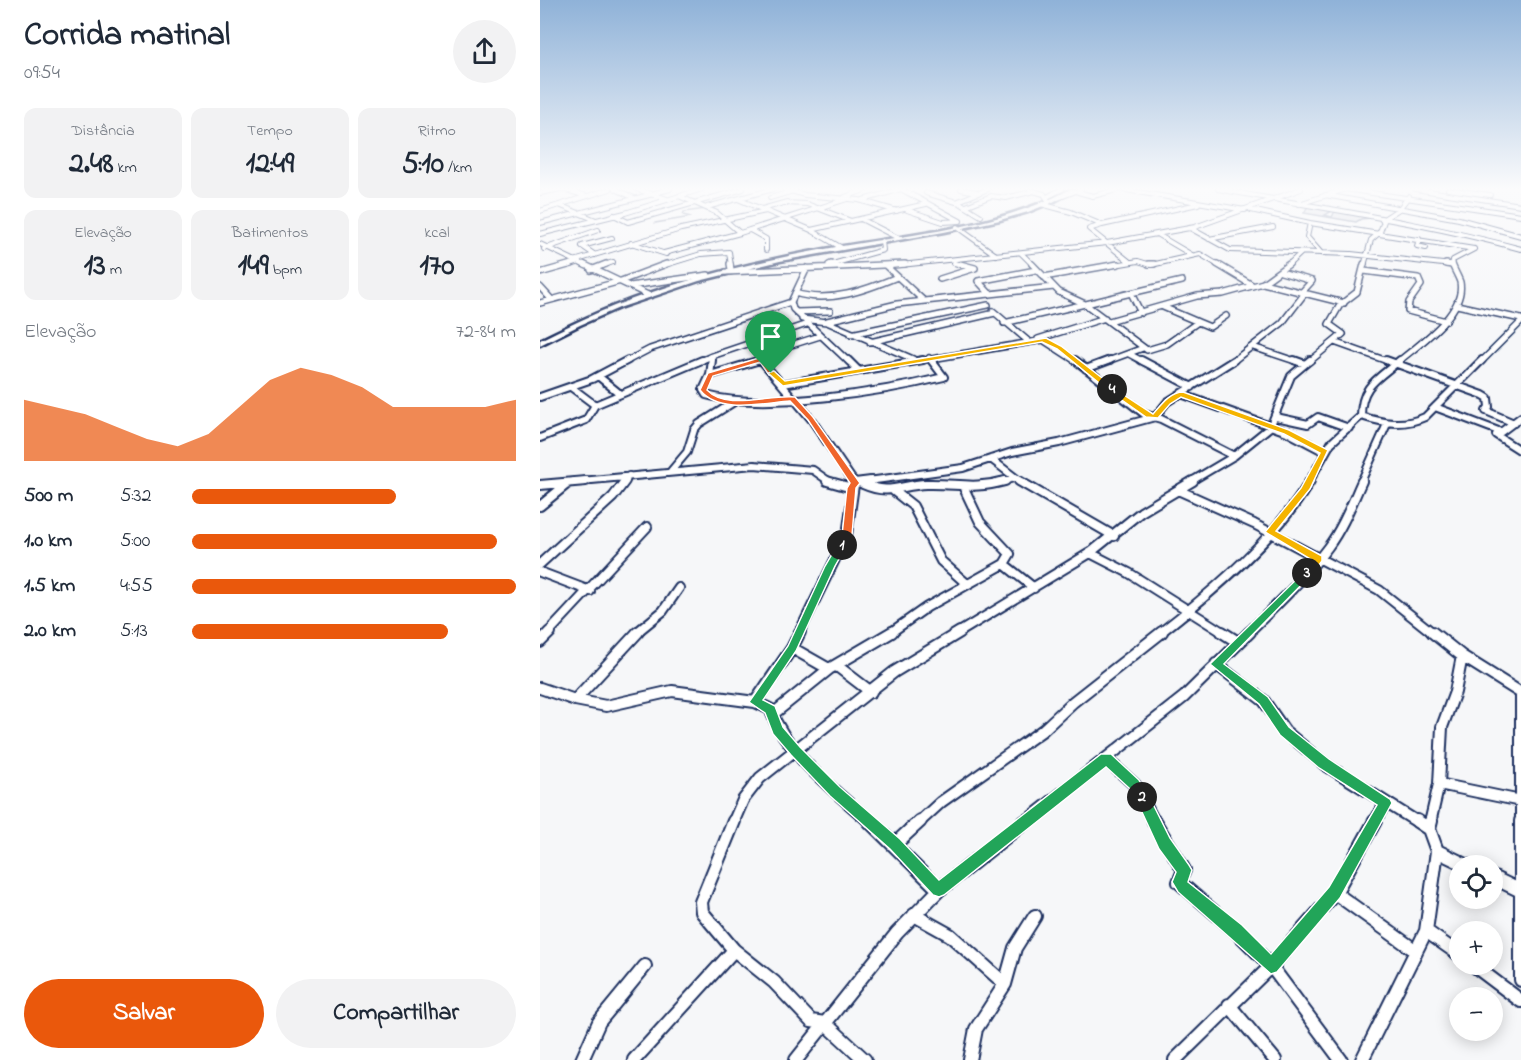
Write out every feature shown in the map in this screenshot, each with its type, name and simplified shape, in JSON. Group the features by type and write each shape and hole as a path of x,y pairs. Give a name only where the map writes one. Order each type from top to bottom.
{"main road":[{"path":"540,343 648,295 708,275 896,238"}],"street":[{"path":"540,250 574,238"},
{"path":"591,270 612,262 594,255 582,246 610,238"},
{"path":"613,238 664,253 678,261"},
{"path":"540,273 652,238"},
{"path":"664,253 719,238"},
{"path":"765,238 766,250"},
{"path":"825,238 842,248"},
{"path":"975,238 996,255"},
{"path":"1101,238 1130,262"},
{"path":"721,272 886,266 1021,253 1136,238"},
{"path":"1164,238 1192,255"},
{"path":"1307,238 1321,253"},
{"path":"864,1060 825,1023 811,1021 774,982 734,950 702,912 701,902 750,788 894,672 1090,554 1142,512 1234,456 1270,427 1288,380 1334,342 1342,332 1329,324 1338,308 1357,292 1372,238"},
{"path":"895,844 941,802 1043,730 1207,596 1270,532 1305,489 1325,452 1336,438 1361,416 1361,395 1446,321 1458,305 1460,283 1452,265 1453,260 1474,249 1416,238"},
{"path":"1483,238 1521,249"},
{"path":"1209,239 1230,250 1367,255 1452,265"},
{"path":"1419,239 1417,246 1426,248"},
{"path":"819,268 883,250 882,241"},
{"path":"540,244 648,295"},
{"path":"540,303 619,281 678,261 728,251 731,269"},
{"path":"1021,253 1059,292 1085,304 1143,348 1154,350 1198,322"},
{"path":"783,384 1036,340 1107,319 1163,308 1197,296 1223,294 1263,283 1281,272 1300,253"},
{"path":"1044,277 1130,262 1138,261 1153,265 1192,255 1204,255 1252,285"},
{"path":"933,262 963,263 975,260 973,258"},
{"path":"940,279 975,268 963,263"},
{"path":"886,266 924,301"},
{"path":"540,397 598,376 650,349 791,302 807,268"},
{"path":"990,294 978,282 1036,270"},
{"path":"1364,271 1418,278 1421,285 1409,302 1408,311 1446,321"},
{"path":"857,485 963,468 1155,417 1167,402 1253,347 1285,321 1312,281 1281,272"},
{"path":"629,286 687,276 708,275"},
{"path":"795,293 807,298 820,297 858,291 897,277"},
{"path":"1004,323 1182,281"},
{"path":"1263,283 1344,303"},
{"path":"540,287 551,299"},
{"path":"827,321 886,306 1054,287"},
{"path":"1131,293 1141,312"},
{"path":"978,296 1004,323 1028,341"},
{"path":"796,312 820,297"},
{"path":"791,302 796,312 807,324 858,370"},
{"path":"851,334 988,305"},
{"path":"1458,305 1521,320"},
{"path":"1163,308 1210,327 1226,316"},
{"path":"796,312 830,311"},
{"path":"870,342 995,313"},
{"path":"802,318 827,321 851,334 918,360"},
{"path":"1361,416 1387,424 1420,420 1521,320"},
{"path":"540,438 586,420 595,405 619,393 711,356 807,324"},
{"path":"761,360 760,357 766,353 820,336"},
{"path":"1036,340 1059,348 1144,414 1155,417 1234,456"},
{"path":"1334,342 1488,398 1489,407 1486,411 1514,423"},
{"path":"1253,347 1305,364"},
{"path":"1086,369 1143,348"},
{"path":"1129,354 1192,387"},
{"path":"711,356 710,375 704,390 706,395 735,402 792,399 944,377 945,375 929,358"},
{"path":"710,375 761,360"},
{"path":"755,702 792,648 847,535 857,485 810,419 761,360"},
{"path":"598,376 619,393"},
{"path":"571,387 595,405"},
{"path":"1181,394 1287,432 1325,452"},
{"path":"671,471 687,452 694,430 699,424 735,402"},
{"path":"1435,407 1501,432"},
{"path":"1275,417 1308,424 1318,417 1349,428"},
{"path":"1521,417 1496,435 1521,451"},
{"path":"796,1060 914,915 939,890 1184,697 1283,598 1319,559 1346,518 1387,424"},
{"path":"991,459 1014,478 1114,536"},
{"path":"540,485 754,465 813,470 830,482 894,491 925,484 983,487 1014,478"},
{"path":"540,564 613,497 629,476"},
{"path":"540,506 568,484"},
{"path":"773,714 833,667 885,637 927,607 1004,564 1010,554 973,514 963,486"},
{"path":"1178,490 1270,532 1391,598 1462,656 1521,693 1521,980"},
{"path":"894,491 913,506 941,561 967,584"},
{"path":"540,642 590,591 647,527"},
{"path":"1090,554 1129,573 1238,642"},
{"path":"1004,564 1034,588"},
{"path":"540,572 590,591"},
{"path":"574,700 626,642 663,611 679,588"},
{"path":"792,648 833,667 871,692"},
{"path":"1362,1060 1426,931 1437,851 1429,829 1439,784 1442,727 1455,692 1462,656"},
{"path":"1216,664 1263,701 1285,731 1308,751 1350,782 1429,829"},
{"path":"540,688 574,700 616,706 661,691 755,702 773,714 778,730 835,791 895,844 939,890"},
{"path":"1106,759 1135,785 1142,795 1165,843 1184,870 1179,882 1230,925 1271,966 1341,1060"},
{"path":"1439,784 1520,801"},
{"path":"1182,1057 1229,1005 1271,966 1335,892 1385,803"},
{"path":"1437,851 1449,857"},
{"path":"1503,882 1521,891"},
{"path":"1335,892 1416,951"},
{"path":"914,915 927,919 981,960 1005,984"},
{"path":"970,1060 976,1029 1005,984 1015,948 1035,916"},
{"path":"1426,931 1449,947"},
{"path":"634,1060 734,950"},
{"path":"582,1060 585,1046 593,1032 645,966"},
{"path":"1487,975 1521,1001"},
{"path":"1229,1005 1275,1060"}],"route":[{"path":"1043,340 1059,348 1148,416 1155,417 1167,402 1181,394 1287,432 1325,452 1305,489 1270,532 1319,559 1216,664 1263,701 1272,710 1285,731 1324,764 1385,803 1335,892 1271,966 1236,931 1179,882 1184,870 1165,843 1150,816 1142,795 1135,785 1106,759 939,890 895,844 835,791 778,730 770,710 755,702 792,648 830,566 844,542 849,527 852,488 855,483 810,419 792,399 745,403 721,401 706,395 704,390 710,375 761,360 771,373 783,384 1043,340"}]}
